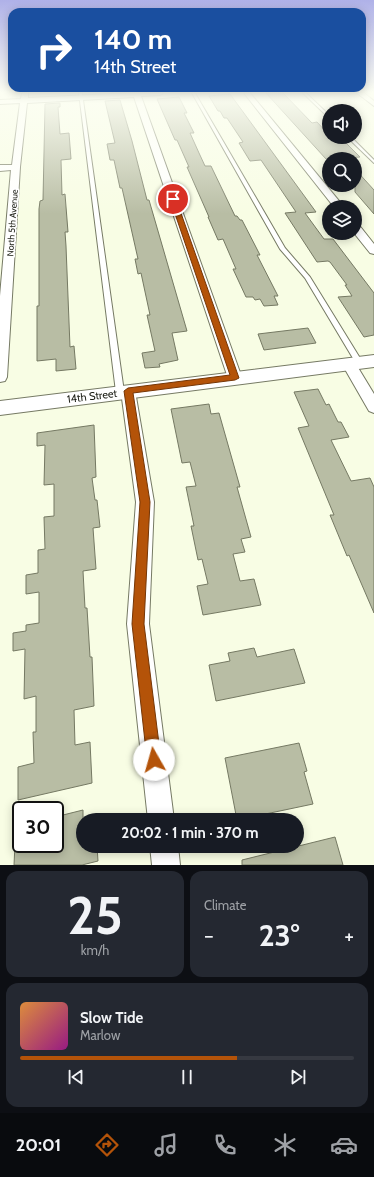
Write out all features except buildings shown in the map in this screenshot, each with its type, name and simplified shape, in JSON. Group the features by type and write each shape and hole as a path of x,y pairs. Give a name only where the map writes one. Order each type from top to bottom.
{"street":[{"name":"North 5th Avenue","path":"0,377 20,133"},
{"path":"150,133 235,378"},
{"path":"280,133 333,200"},
{"path":"0,168 16,167"},
{"path":"362,236 374,251"},
{"path":"361,363 374,407"},
{"name":"14th Street","path":"0,408 361,363"},
{"path":"124,392 145,502 138,624 160,813"},
{"path":"165,853 166,865"}],"lane":[{"path":"86,133 124,392"},
{"path":"216,133 284,249 307,277 361,363"},
{"path":"356,144 374,162"}],"route":[{"path":"154,760 138,624 145,502 128,391 235,378 173,199"}]}
